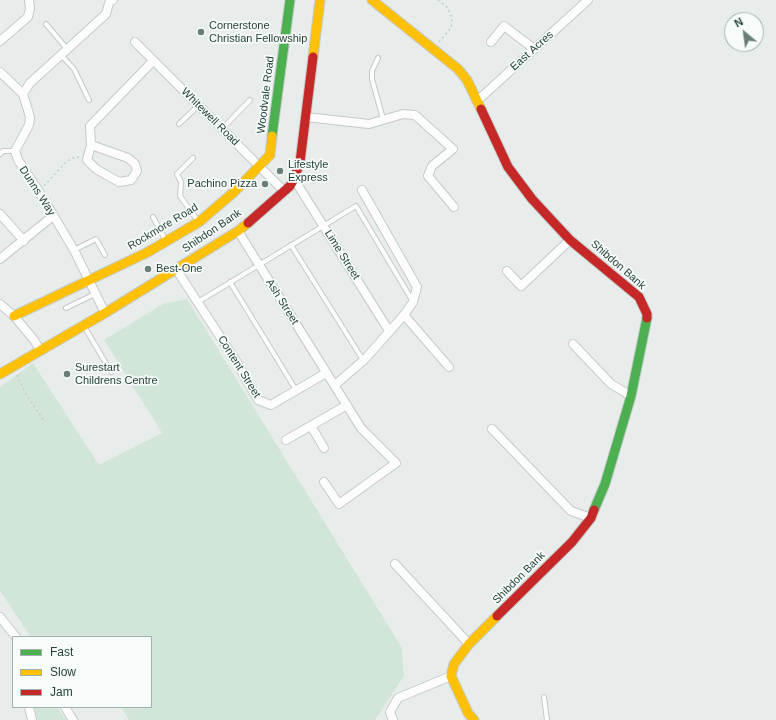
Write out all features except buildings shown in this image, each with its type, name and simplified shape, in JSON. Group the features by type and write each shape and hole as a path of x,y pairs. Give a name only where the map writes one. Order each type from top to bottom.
{"street":[{"path":"0,41 28,16 30,8 29,0"},
{"path":"23,94 30,83 62,56 106,14 110,0 113,0"},
{"name":"Woodvale Road","path":"261,166 270,155 290,0"},
{"name":"Shibdon Bank","path":"0,374 84,326 238,231 284,192 294,179 300,162 320,0"},
{"name":"Shibdon Bank","path":"372,0 458,69 467,80 508,167 532,199 570,240 639,297 646,314 646,328 631,396 605,484 591,518 572,542 469,644 454,664 451,676"},
{"name":"East Acres","path":"477,101 588,0"},
{"path":"491,42 504,26 534,49"},
{"name":"Whitewell Road","path":"135,42 198,106 261,166 284,192"},
{"path":"91,146 128,158 135,164 137,171 131,180 119,182 96,169 87,160 91,146 90,126 95,119 153,61"},
{"path":"0,74 23,94 30,117 29,125 16,151"},
{"path":"306,117 369,124 403,114 415,115 453,150 432,166 428,176 454,207"},
{"name":"Dunns Way","path":"16,151 18,160 40,193 74,250 105,313"},
{"name":"Rockmore Road","path":"14,316 166,241 199,222 261,166"},
{"name":"Lime Street","path":"294,179 389,332"},
{"path":"335,386 363,360 404,315 413,302 417,287 362,190"},
{"path":"0,214 24,241"},
{"path":"0,259 53,216"},
{"name":"Ash Street","path":"238,231 361,428 396,463 339,504 324,482"},
{"path":"507,271 521,286 570,240"},
{"name":"Content Street","path":"176,270 236,361 258,400 271,405 326,373"},
{"path":"0,304 14,316 34,340 40,350"},
{"path":"404,315 449,367"},
{"path":"573,344 611,384 631,396"},
{"path":"286,440 347,406"},
{"path":"311,426 324,448"},
{"path":"492,429 571,511 591,518"},
{"path":"395,564 469,644"},
{"path":"0,617 15,636"},
{"path":"385,720 392,716 398,698 451,676 468,713 474,720"},
{"path":"29,708 32,720"},
{"path":"66,708 74,720"}],"lane":[{"path":"46,24 68,50"},
{"path":"62,56 74,69 89,100"},
{"path":"378,58 372,71 372,79 383,119"},
{"path":"222,129 250,100"},
{"path":"179,124 198,106"},
{"path":"0,154 4,151 16,151"},
{"path":"193,158 177,174 181,182 180,196 199,222"},
{"path":"197,302 356,206 413,302"},
{"path":"153,217 166,241"},
{"path":"74,250 96,238 105,255"},
{"path":"291,245 363,360"},
{"path":"230,282 296,390"},
{"path":"66,308 95,294"},
{"path":"84,326 111,372"},
{"path":"544,697 547,720"}],"path":[{"path":"434,49 451,28 452,23 452,18 447,8 438,0"},
{"path":"40,193 45,184 65,163 72,158 83,156 87,160"},
{"path":"13,366 25,393 45,422"}],"green space":[{"path":"187,299 402,648 404,676 375,720 129,720 122,708 152,708 152,636 30,636 0,591 0,387 33,363 99,465 162,433 104,340 163,304"},
{"path":"33,708 58,708 66,720 37,720"}],"traffic: fast":[{"path":"272,136 290,0"},
{"path":"594,510 605,484 631,396 647,318"}],"traffic: slow":[{"path":"313,57 320,0"},
{"path":"372,0 458,69 467,80 481,109"},
{"path":"14,316 148,252 199,222 234,192 270,155 272,136"},
{"path":"0,374 105,313 238,231 248,223"},
{"path":"474,720 468,713 451,676 454,664 469,644 497,616"}],"traffic: jam":[{"path":"248,223 290,186 294,179 300,162 313,57"},
{"path":"481,109 508,167 532,199 570,240 639,297 647,314 647,318"},
{"path":"497,616 572,542 591,518 594,510"}],"place":[{"name":"Cornerstone Christian Fellowship","path":"201,32"},
{"name":"Lifestyle Express","path":"280,171"},
{"name":"Pachino Pizza","path":"265,184"},
{"name":"Best-One","path":"148,269"},
{"name":"Surestart Childrens Centre","path":"67,374"}]}
